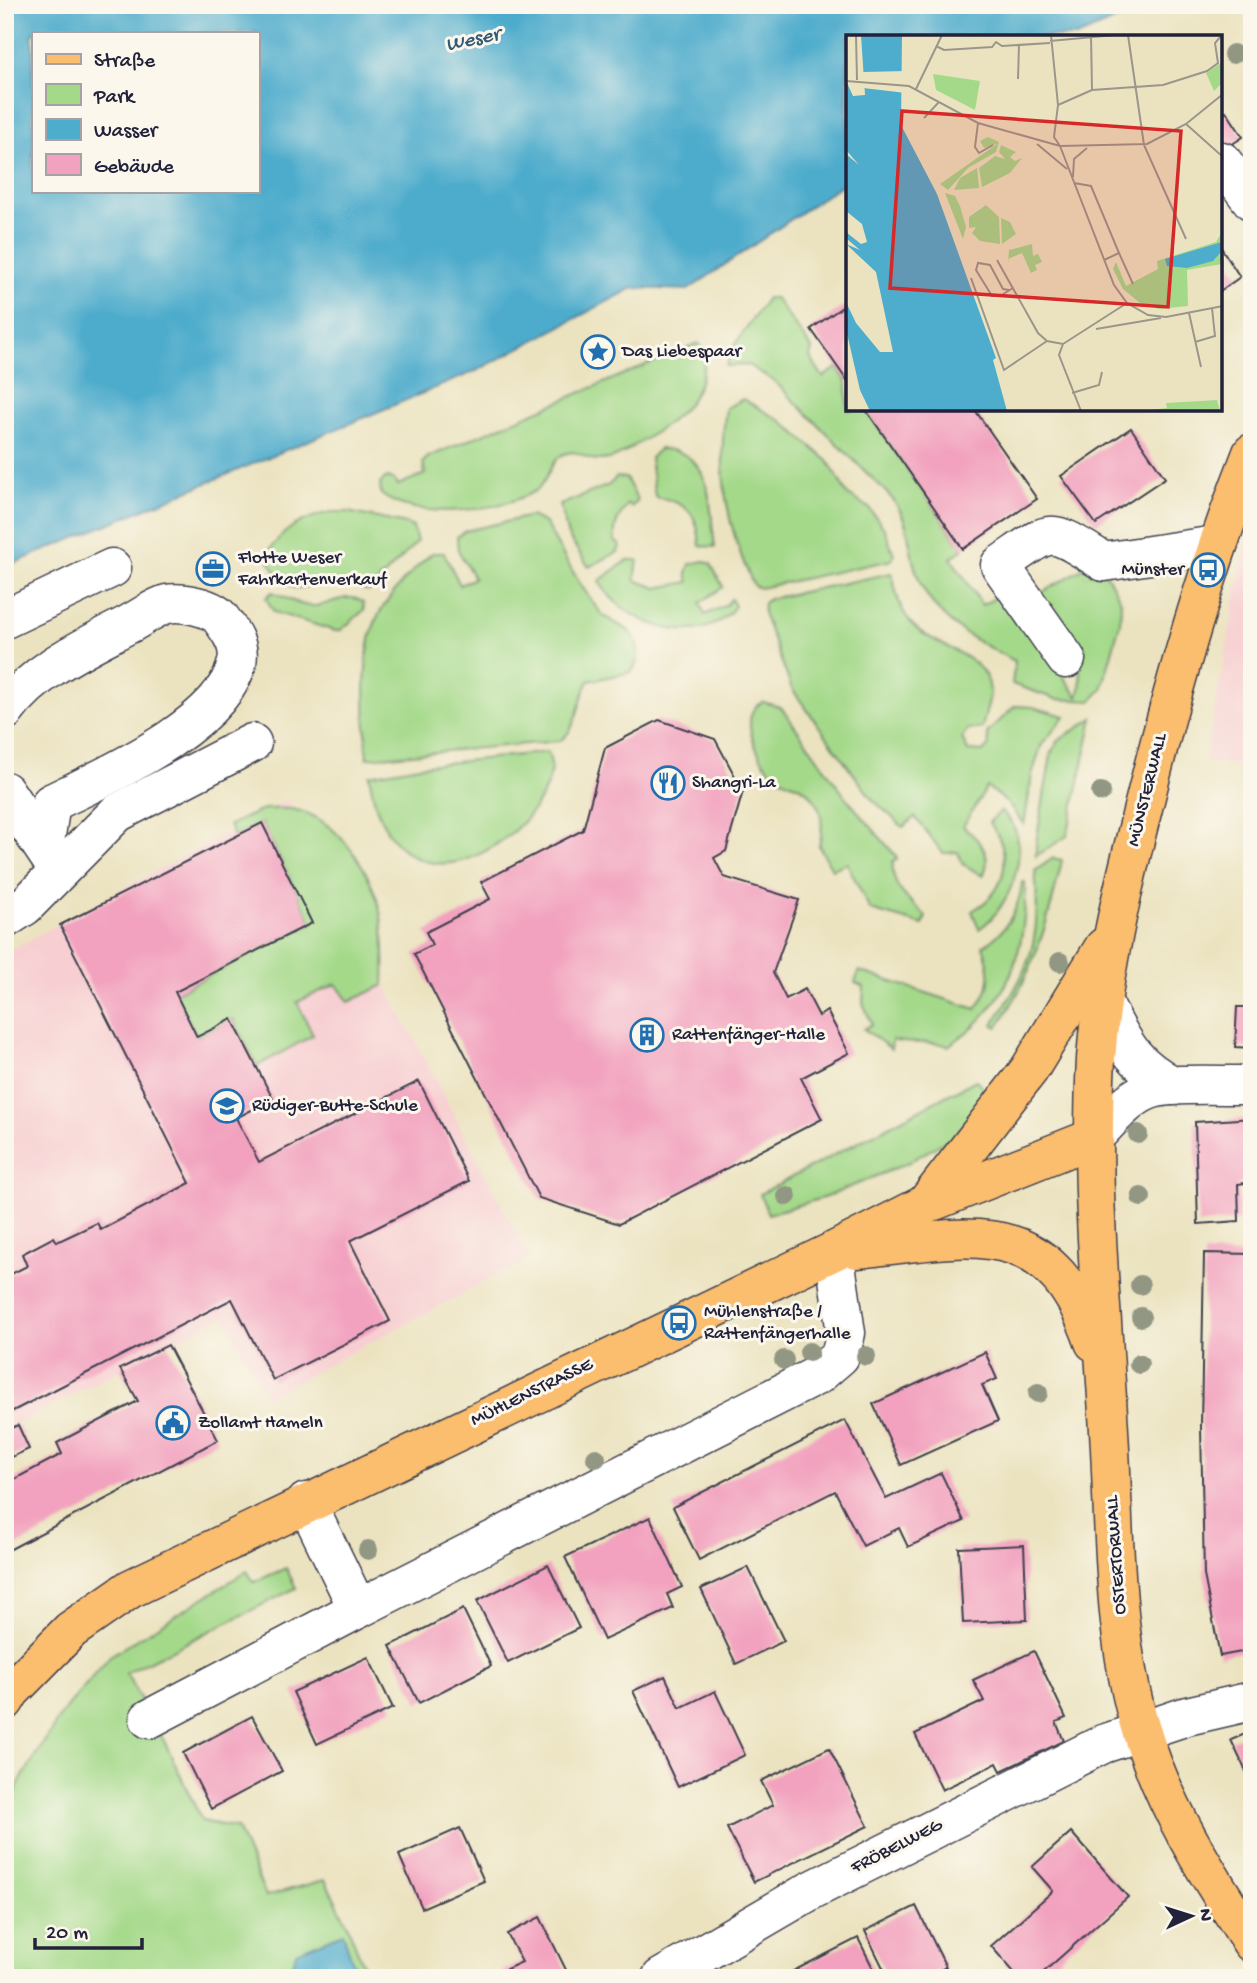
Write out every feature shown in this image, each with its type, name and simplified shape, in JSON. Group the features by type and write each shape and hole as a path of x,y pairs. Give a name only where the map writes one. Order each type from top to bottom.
{"main road":[{"name":"MÜNSTERWALL","path":"1093,1138 1102,1001 1114,930 1177,676 1216,545 1252,453"},
{"path":"924,1205 1029,1070 1114,930"},
{"name":"MÜHLENSTRASSE","path":"7,1693 71,1630 130,1589 306,1502 834,1251 924,1205 1093,1138"},
{"name":"OSTERTORWALL","path":"1093,1138 1119,1600 1131,1692 1140,1730 1185,1834 1252,1943"},
{"path":"834,1251 967,1237 1007,1242 1031,1252 1052,1267 1075,1295 1106,1375"}],"street":[{"path":"1222,160 1252,201"},
{"path":"1066,659 1000,565 1043,535 1060,534 1104,562 1216,545"},
{"path":"5,619 111,568"},
{"path":"5,711 22,688 69,656 168,603 200,607 219,614 234,639 238,660 231,679 216,702 186,727 153,748 51,803 51,860"},
{"path":"5,919 25,906 51,860 117,813 252,743"},
{"path":"5,791 51,860"},
{"path":"1102,1001 1126,1047 1145,1070 1174,1086"},
{"path":"1093,1138 1129,1103 1148,1090 1174,1086 1252,1085"},
{"path":"149,1719 358,1609 818,1375 840,1356 846,1333 834,1251"},
{"path":"306,1502 358,1609"},
{"name":"FRÖBELWEG","path":"661,1978 810,1891 1103,1744 1140,1730 1252,1701"}],"shaded area":[{"path":"1252,511 1252,766 1205,762"},
{"name":"Rüdiger-Butte-Schule","path":"287,800 530,1258 267,1397 223,1316 5,1430 5,953"}],"green space":[{"path":"767,298 775,298 812,349 810,357 823,377 837,368 846,381 846,411 867,411 963,549 951,558 982,605 1004,593 1078,697 1081,683 1076,656 1062,631 1036,596 1085,567 1107,575 1121,601 1120,623 1102,689 1091,701 1056,699 1012,684 1015,661 982,644 953,624 929,598 920,582 904,519 896,503 774,381 748,365 726,366 734,346"},
{"path":"698,343 705,350 704,367 700,382 686,407 664,426 619,455 598,460 574,452 564,454 555,461 535,491 501,504 480,508 413,508 381,494 380,484 385,478 393,479 398,485 425,474 423,462 428,457"},
{"path":"743,399 783,422 828,461 847,494 869,508 885,530 894,555 892,560 760,588 754,586 730,521 724,477 723,431 726,408"},
{"path":"659,449 677,451 690,458 699,469 709,498 715,547 700,546 697,525 683,506 655,497 650,458"},
{"path":"617,477 626,478 638,501 631,507 628,504 617,521 615,541 620,545 618,552 589,567 568,536 560,505 609,485"},
{"path":"331,512 348,512 406,524 413,527 417,542 369,591 341,583 294,588 281,580 266,556 293,526"},
{"path":"531,516 545,523 596,607 634,637 638,654 631,672 589,681 570,730 559,741 367,758 366,665 373,629 384,606 432,553 444,553 460,585 474,578 458,550 457,537 465,531"},
{"path":"628,560 638,560 635,580 657,588 689,582 687,573 690,564 704,561 711,564 723,587 700,603 705,615 726,605 731,599 735,606 721,620 703,628 684,630 643,620 610,596 599,581"},
{"path":"892,573 900,605 911,623 931,638 969,659 987,678 990,696 982,728 968,730 962,738 968,751 983,752 989,745 987,733 1015,706 1033,707 1065,716 1041,746 1032,775 1024,825 1007,802 987,787 963,826 979,842 986,854 983,876 963,864 958,852 943,853 915,817 903,827 872,799 792,689 763,613 764,603 769,599"},
{"path":"272,592 309,606 344,598 356,599 363,602 364,610 341,630 335,631 274,612 266,598"},
{"path":"763,702 781,707 847,799 896,856 897,860 893,861 894,879 902,893 926,916 923,925 870,910 847,863 832,869 819,846 822,822 814,799 805,789 773,773 756,747 750,726 751,716 755,708"},
{"path":"1093,718 1067,836 1036,856 1051,755 1058,741"},
{"path":"547,752 550,773 540,799 520,825 492,847 462,861 430,862 401,848 376,808 369,775 419,766"},
{"path":"264,809 291,809 320,820 334,830 356,856 372,885 380,909 384,941 384,985 349,1002 336,984 297,1002 313,1035 257,1066 233,1019 197,1037 175,993 312,923 262,823 234,837 229,825"},
{"path":"1001,811 1012,823 1017,839 1019,855 1016,873 1001,905 979,929 972,911 993,893 1003,871 1002,847 989,822"},
{"path":"1053,858 1062,860 1045,926 1021,988 997,1027 993,1024 1017,986 1031,952 1037,916 1035,871"},
{"path":"1022,882 1025,882 1025,908 1018,954 1000,995 969,1030 948,1046 892,1040 891,1049 864,1029 872,1024 863,1003 864,987 855,983 859,971 976,1009 986,993 989,979 983,946 998,935 1015,911"},
{"path":"976,1080 993,1097 951,1138 905,1164 826,1197 768,1214 760,1194"},
{"path":"286,1568 296,1588 126,1673 164,1741 202,1821 237,1828 266,1896 325,1880 346,1921 368,1978 5,1978 5,1822 19,1783 62,1713 110,1656 247,1571 254,1582"}],"water":[{"name":"Weser","path":"5,5 1150,5 1082,35 846,35 846,182 688,290 633,288 476,371 5,567"},
{"path":"343,1933 358,1978 290,1978 296,1952"}],"building":[{"path":"1226,111 1243,137 1222,151 1222,114"},
{"path":"1222,249 1240,277 1222,290"},
{"path":"846,304 846,379 811,329"},
{"path":"867,411 976,411 1037,499 963,549"},
{"path":"1131,428 1165,478 1096,524 1061,476"},
{"name":"Flotte Weser Fahrkartenverkauf","path":"216,562 221,573 210,577 206,566"},
{"name":"Rattenfänger-Halle","path":"659,720 715,739 743,791 726,851 714,858 724,877 799,900 773,973 786,999 805,989 819,1016 827,1011 849,1053 801,1078 822,1119 619,1224 539,1198 414,954 432,945 426,932 490,899 481,882 583,830 605,748"},
{"path":"262,823 312,923 175,992 197,1037 232,1019 273,1099 236,1118 259,1162 419,1081 469,1181 350,1241 390,1321 273,1380 232,1299 5,1415 5,1277 27,1266 22,1254 54,1237 57,1242 97,1223 101,1230 190,1183 60,925"},
{"path":"1237,1007 1252,1007 1252,1048 1235,1047"},
{"path":"1252,1118 1252,1182 1238,1184 1239,1221 1198,1224 1195,1122"},
{"path":"1204,1253 1252,1254 1252,1650 1220,1656 1204,1575 1201,1427"},
{"path":"168,1345 218,1440 5,1552 5,1484 62,1454 57,1443 138,1401 120,1369"},
{"path":"985,1352 997,1379 982,1385 998,1421 901,1465 873,1404"},
{"path":"845,1420 886,1499 941,1473 964,1521 908,1547 899,1528 863,1546 835,1491 699,1560 673,1507"},
{"path":"18,1425 29,1449 12,1457 5,1442 5,1431"},
{"path":"650,1517 682,1587 667,1594 673,1608 604,1640 565,1557"},
{"path":"1024,1545 1027,1620 963,1623 959,1548"},
{"path":"548,1565 579,1628 508,1663 477,1601"},
{"path":"748,1567 784,1641 736,1664 701,1589"},
{"path":"463,1609 491,1666 419,1703 390,1646"},
{"path":"1034,1651 1066,1718 1056,1722 1064,1741 1001,1771 997,1763 942,1790 915,1734 984,1701 973,1680"},
{"path":"368,1657 393,1708 317,1744 293,1692"},
{"path":"665,1676 680,1708 715,1691 745,1755 678,1787 633,1691"},
{"path":"252,1716 282,1771 211,1809 183,1753"},
{"path":"1252,1731 1252,1784 1231,1740"},
{"path":"829,1748 868,1826 754,1882 727,1828 773,1805 761,1781"},
{"path":"460,1828 484,1881 422,1908 399,1855"},
{"path":"1071,1832 1128,1897 1037,1978 1019,1978 991,1946 1053,1891 1032,1867"},
{"path":"916,1906 946,1967 924,1978 888,1978 865,1931"},
{"path":"540,1917 570,1978 506,1978 502,1971 522,1962 507,1934"},
{"path":"858,1938 878,1978 780,1978 805,1965"}],"place":[{"name":"Das Liebespaar","path":"598,352"},
{"name":"Flotte Weser Fahrkartenverkauf","path":"213,569"},
{"name":"Münster","path":"1208,570"},
{"name":"Shangri-La","path":"668,783"},
{"name":"Rattenfänger-Halle","path":"647,1035"},
{"name":"Rüdiger-Butte-Schule","path":"227,1106"},
{"name":"Mühlenstraße / Rattenfängerhalle","path":"679,1323"},
{"name":"Zollamt Hameln","path":"173,1423"}]}
